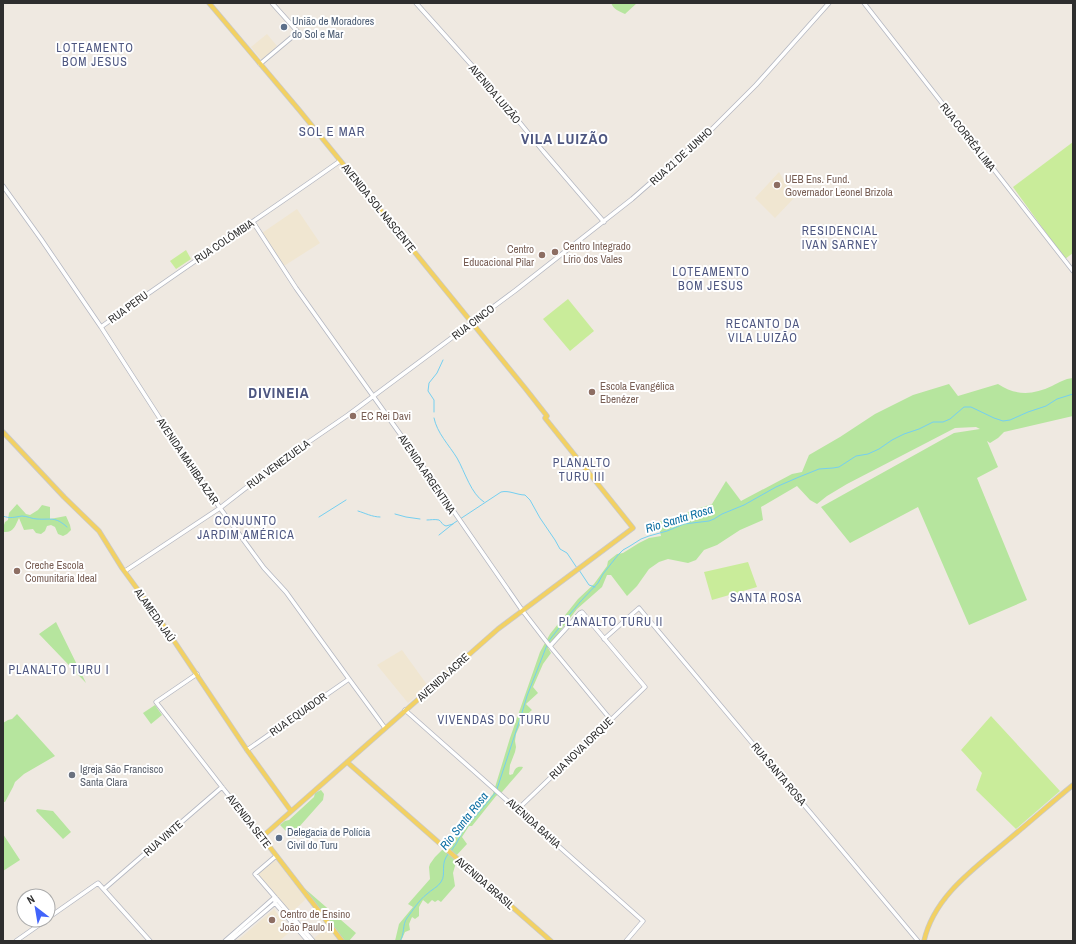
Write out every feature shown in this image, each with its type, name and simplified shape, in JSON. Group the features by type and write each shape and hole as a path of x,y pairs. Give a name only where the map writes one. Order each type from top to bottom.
{"main road":[{"name":"AVENIDA SOL NASCENTE","path":"209,3 472,323 633,528"},
{"name":"ALAMEDA JAÚ","path":"3,432 59,492 96,528 291,812"},
{"name":"AVENIDA ACRE","path":"262,837 479,645 522,610 633,528"},
{"name":"AVENIDA BRASIL","path":"347,762 551,941"},
{"path":"924,941 934,915 951,890 975,867 1073,785"},
{"name":"AVENIDA SETE","path":"262,837 342,941"}],"street":[{"path":"260,64 298,32 272,3"},
{"name":"AVENIDA LUIZÃO","path":"416,3 485,80 604,222"},
{"name":"RUA 21 DE JUNHO","path":"516,290 604,222 711,130 756,85 829,3"},
{"name":"RUA CORRÊA LIMA","path":"867,4 1073,271"},
{"name":"RUA COLÔMBIA","path":"155,288 340,161"},
{"name":"AVENIDA MAHIBA AZAR","path":"3,186 101,327 220,508 264,568 286,592 385,728"},
{"name":"AVENIDA ARGENTINA","path":"253,222 296,288 522,610 611,720"},
{"name":"RUA PERU","path":"101,327 155,288"},
{"name":"RUA CINCO","path":"430,353 516,290"},
{"name":"RUA VENEZUELA","path":"125,571 220,508 278,462 373,396 430,353"},
{"name":"RUA SANTA ROSA","path":"604,638 639,608 918,941"},
{"path":"550,646 580,612 604,638"},
{"name":"RUA NOVA IORQUE","path":"518,810 645,687 604,638"},
{"name":"AVENIDA SETE","path":"197,674 156,702 262,837"},
{"name":"RUA EQUADOR","path":"247,750 349,679"},
{"name":"AVENIDA BAHIA","path":"405,710 644,921 626,941"},
{"name":"RUA VINTE","path":"104,889 222,787"},
{"path":"276,856 255,874 313,941"},
{"path":"56,912 98,882 150,941"},
{"path":"275,897 275,903 308,941"},
{"path":"225,941 275,897"},
{"path":"230,941 275,903"},
{"path":"16,941 34,928"}],"shaded area":[{"path":"267,34 277,46 262,60 251,47"},
{"name":"UEB Ens. Fund. Governador Leonel Brizola","path":"779,172 794,198 775,218 755,198"},
{"path":"297,209 320,243 284,266 262,233"},
{"path":"402,650 428,686 408,703 377,665"},
{"path":"276,860 306,899 291,913 258,874"},
{"name":"Centro de Ensino João Paulo II","path":"274,909 291,931 279,941 237,941"},
{"path":"328,927 338,941 315,941 313,939"}],"green space":[{"path":"611,3 637,3 625,14 615,9"},
{"path":"1073,142 1073,253 1065,259 1013,187"},
{"path":"186,250 191,259 176,269 170,261"},
{"path":"568,299 594,331 570,351 543,319"},
{"path":"1073,378 1073,416 1004,432 990,443 987,441 998,467 977,478 1027,600 969,625 918,507 850,543 821,507 954,433 980,429 976,427 955,428 847,484 817,504 810,500 797,486 761,507 763,520 740,530 717,545 704,550 696,560 688,563 668,559 659,562 649,569 637,586 627,596 611,575 607,575 602,587 577,609 548,648 551,653 543,664 533,687 538,693 526,704 532,710 523,718 516,734 516,747 510,765 509,774 513,774 515,769 518,767 523,767 502,792 496,796 472,826 469,826 462,837 467,844 454,858 455,866 453,873 455,886 441,902 438,900 435,902 432,900 428,904 423,900 419,907 419,916 415,919 412,917 409,924 410,930 405,932 401,941 395,941 399,924 413,907 408,904 430,879 430,864 442,850 446,842 452,840 458,834 463,825 471,820 493,794 510,738 540,652 550,634 578,599 594,584 607,566 608,561 617,554 623,553 649,538 661,536 658,522 712,504 726,481 741,501 792,474 802,472 809,455 875,414 913,395 949,384 958,396 998,384 1011,391 1025,393 1045,389"},
{"path":"17,504 26,514 30,515 38,510 42,505 50,507 50,519 66,516 71,530 63,536 58,534 55,527 51,525 47,526 45,531 41,534 36,533 33,529 24,530 19,518 12,530 3,532 3,525 8,520 9,513"},
{"path":"748,562 757,587 712,600 704,572"},
{"path":"56,622 86,683 39,634"},
{"path":"155,705 162,715 151,724 143,713"},
{"path":"17,714 55,756 24,774 15,782 5,802 3,802 3,723 12,719"},
{"path":"991,716 1060,791 1016,829 976,790 982,773 961,750"},
{"path":"321,790 324,794 323,800 291,836 280,825 289,820 314,797 315,793"},
{"path":"37,809 53,811 71,832 63,839 36,811"},
{"path":"3,834 20,860 3,871"},
{"path":"303,887 356,933 349,941 345,941"}],"waterway":[{"path":"434,412 434,400 428,391 429,383 437,373 443,360"},
{"name":"Rio Santa Rosa","path":"548,642 580,602 598,583 618,555 623,550 641,539 684,524 714,519 744,505 776,487 799,477 819,469 839,467 856,456 868,454 879,449 904,434 933,422 943,422 950,419 964,407 971,407 1003,421 1010,420 1046,406 1057,399 1073,394"},
{"path":"434,418 438,429 457,458 475,494 484,502"},
{"path":"439,535 454,523 501,492 525,495 530,500 560,549 567,553 577,568"},
{"path":"319,517 346,500"},
{"path":"358,511 371,516 380,517"},
{"path":"395,514 420,519"},
{"path":"3,516 10,518 26,516 35,519 53,519 59,521 67,527"},
{"path":"427,520 439,520 446,526 453,524"},
{"path":"579,570 589,585 595,587"},
{"name":"Rio Santa Rosa","path":"497,789 527,696 547,645"},
{"name":"Rio Santa Rosa","path":"451,851 463,831 496,792"},
{"name":"Rio Santa Rosa","path":"400,941 404,924 416,905 443,879 444,861 449,853"}],"place":[{"name":"União de Moradores do Sol e Mar","path":"284,27"},
{"name":"UEB Ens. Fund. Governador Leonel Brizola","path":"777,185"},
{"name":"Centro Integrado Lírio dos Vales","path":"555,252"},
{"name":"Centro Educacional Pilar","path":"542,255"},
{"name":"Escola Evangélica Ebenézer","path":"592,392"},
{"name":"EC Rei Davi","path":"353,416"},
{"name":"Creche Escola Comunitaria Ideal","path":"17,571"},
{"name":"Igreja São Francisco Santa Clara","path":"72,775"},
{"name":"Delegacia de Polícia Civil do Turu","path":"279,838"},
{"name":"Centro de Ensino João Paulo II","path":"272,920"}],"district":[{"name":"LOTEAMENTO BOM JESUS","path":"95,55"},
{"name":"SOL E MAR","path":"332,131"},
{"name":"VILA LUIZÃO","path":"565,139"},
{"name":"RESIDENCIAL IVAN SARNEY","path":"840,238"},
{"name":"LOTEAMENTO BOM JESUS","path":"711,279"},
{"name":"RECANTO DA VILA LUIZÃO","path":"763,331"},
{"name":"DIVINEIA","path":"279,393"},
{"name":"PLANALTO TURU III","path":"582,470"},
{"name":"CONJUNTO JARDIM AMÉRICA","path":"246,528"},
{"name":"SANTA ROSA","path":"766,598"},
{"name":"PLANALTO TURU II","path":"611,622"},
{"name":"PLANALTO TURU I","path":"59,670"},
{"name":"VIVENDAS DO TURU","path":"494,720"}]}
